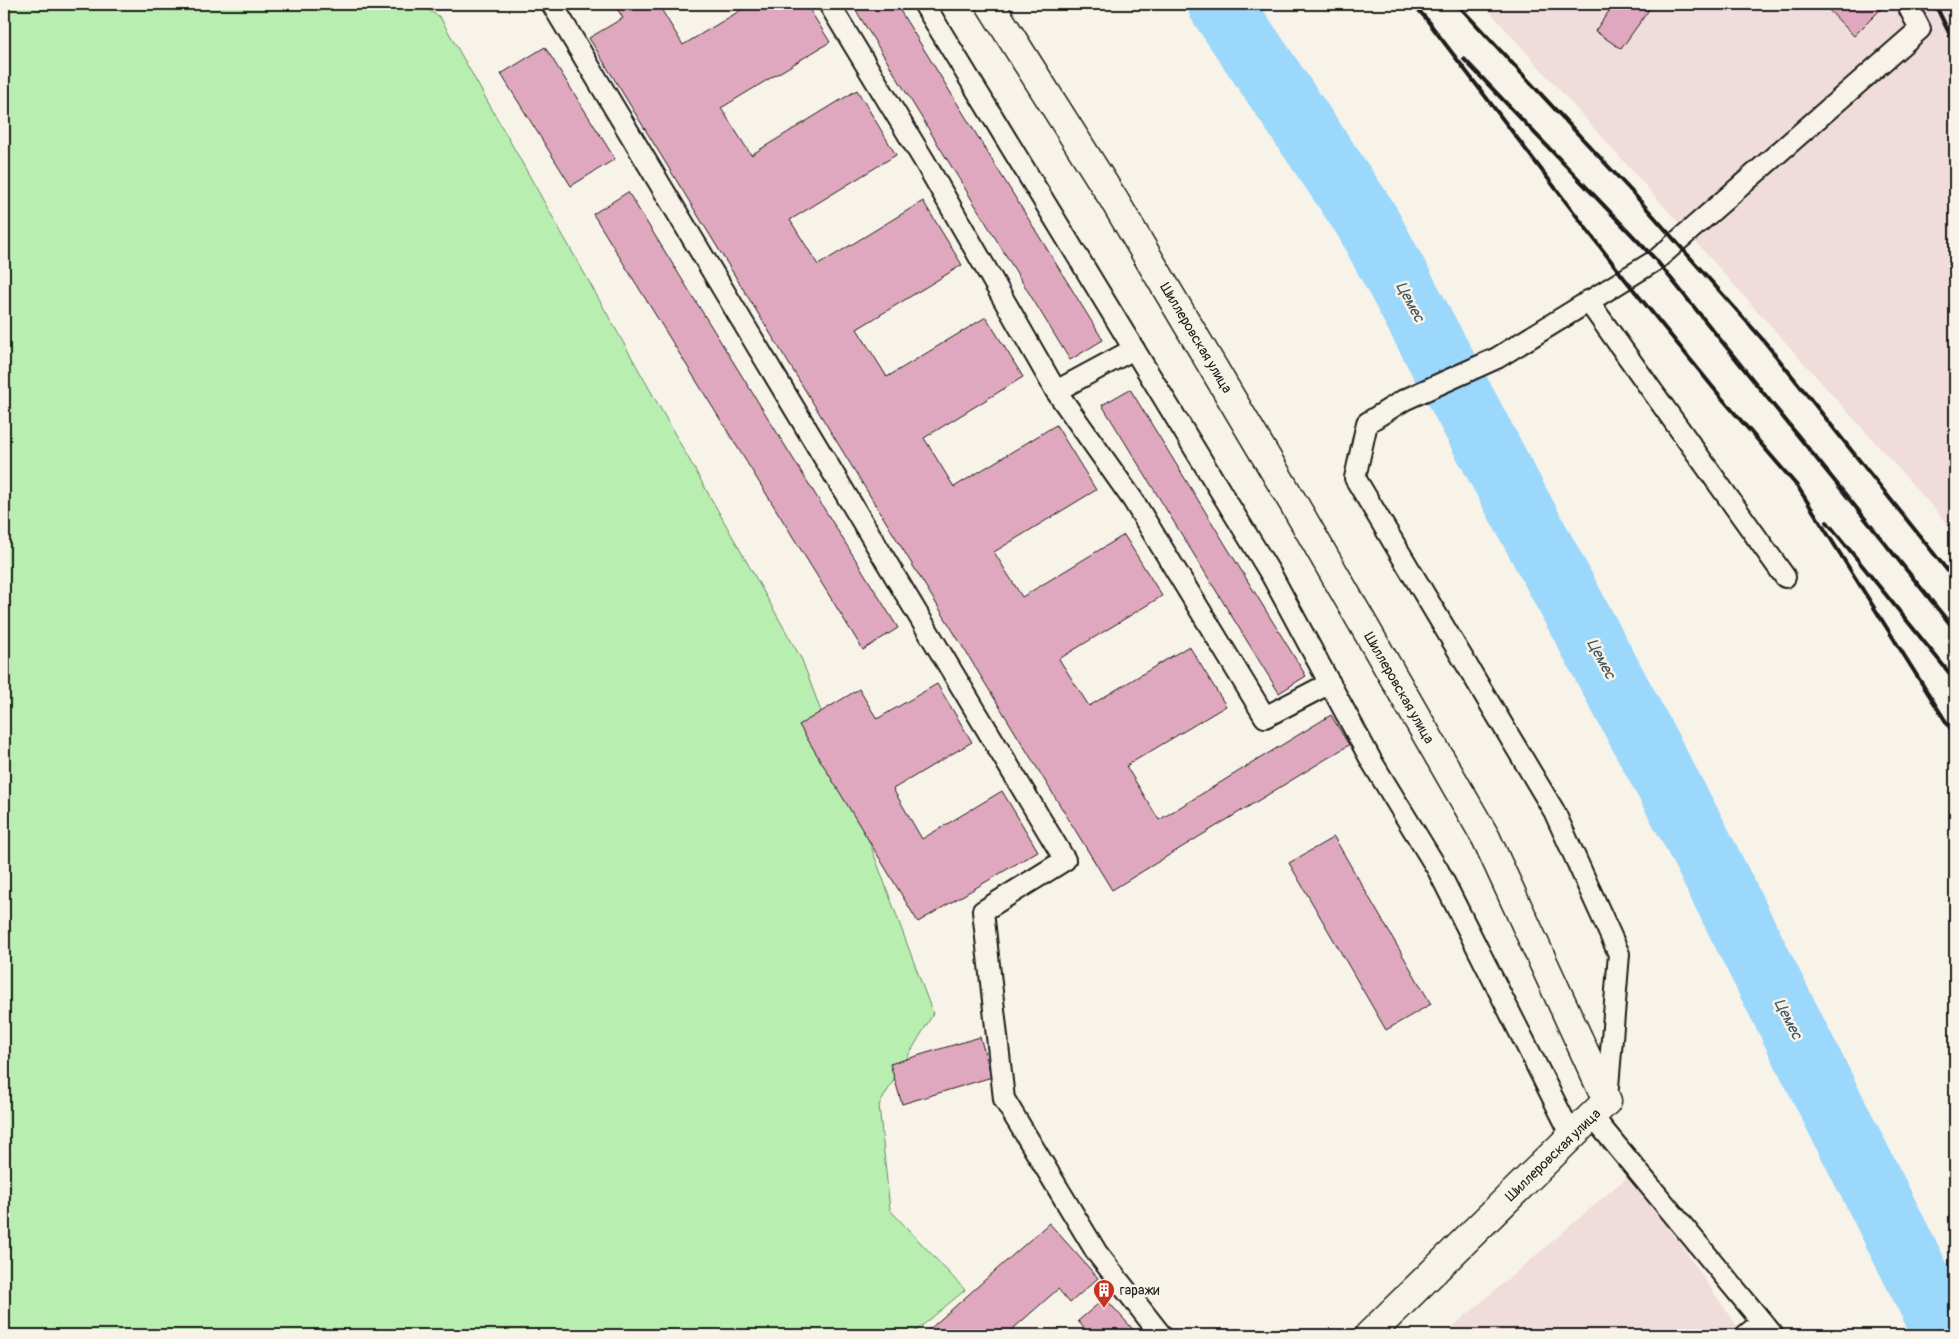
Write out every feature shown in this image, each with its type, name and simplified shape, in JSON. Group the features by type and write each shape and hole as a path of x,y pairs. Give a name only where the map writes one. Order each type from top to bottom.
{"street":[{"name":"Шиллеровская улица","path":"990,4 1114,200 1301,516 1486,838 1600,1109 1369,1335"}],"lane":[{"path":"552,4 1065,860 983,911 1004,1100 1097,1253 1161,1335"},
{"path":"829,4 925,162 1056,391 1133,500 1264,717 1330,684"},
{"path":"924,4 1272,576 1372,762 1438,870 1572,1136"},
{"path":"1746,1335 1767,1329 1600,1109 1619,954 1554,810 1355,478 1367,423 1404,400 1497,358 1656,260 1920,29 1907,4"},
{"path":"1588,301 1785,577"},
{"path":"1056,391 1134,349"}],"shaded area":[{"path":"1483,4 1955,4 1955,532"},
{"path":"1632,1173 1743,1335 1443,1335"}],"green space":[{"path":"4,4 418,4 440,17 802,660 933,1014 879,1105 890,1210 965,1290 911,1335 4,1335"}],"building":[{"path":"614,4 658,4 683,45 751,4 806,4 830,42 721,108 751,155 857,90 896,155 790,220 818,265 923,201 962,265 857,329 887,377 986,317 1023,377 924,438 954,487 1056,425 1096,490 994,552 1022,597 1124,535 1162,596 1059,659 1089,706 1189,646 1226,706 1126,766 1159,820 1331,715 1349,745 1112,890 589,38 623,18"},
{"path":"852,4 896,4 1103,340 1070,360"},
{"path":"1614,4 1653,4 1621,49 1595,31"},
{"path":"1823,4 1882,4 1884,6 1854,36"},
{"path":"545,47 615,159 571,186 501,74"},
{"path":"628,192 898,628 863,650 593,214"},
{"path":"1130,389 1306,676 1279,693 1102,405"},
{"path":"937,684 972,742 893,789 922,839 1002,791 1038,851 918,922 799,725 859,689 877,719"},
{"path":"1334,837 1431,1004 1386,1030 1289,863"},
{"path":"980,1037 992,1077 902,1104 890,1064"},
{"path":"1049,1223 1098,1278 1070,1303 1058,1289 1006,1335 923,1335"},
{"name":"гаражи","path":"1105,1298 1138,1335 1086,1335 1088,1333 1078,1321"}],"waterway":[{"name":"Цемес","path":"1220,4 1365,218 1695,835 1947,1335"}],"railway":[{"path":"1413,4 1431,24"},
{"path":"1457,4 1633,193 1764,341 1955,580"},
{"path":"1935,4 1955,45"},
{"path":"1427,20 1624,278 1720,396 1798,487 1955,736"},
{"path":"1464,59 1656,260 1955,630"},
{"path":"1827,522 1955,680"}],"place":[{"name":"гаражи","path":"1104,1309"}]}
